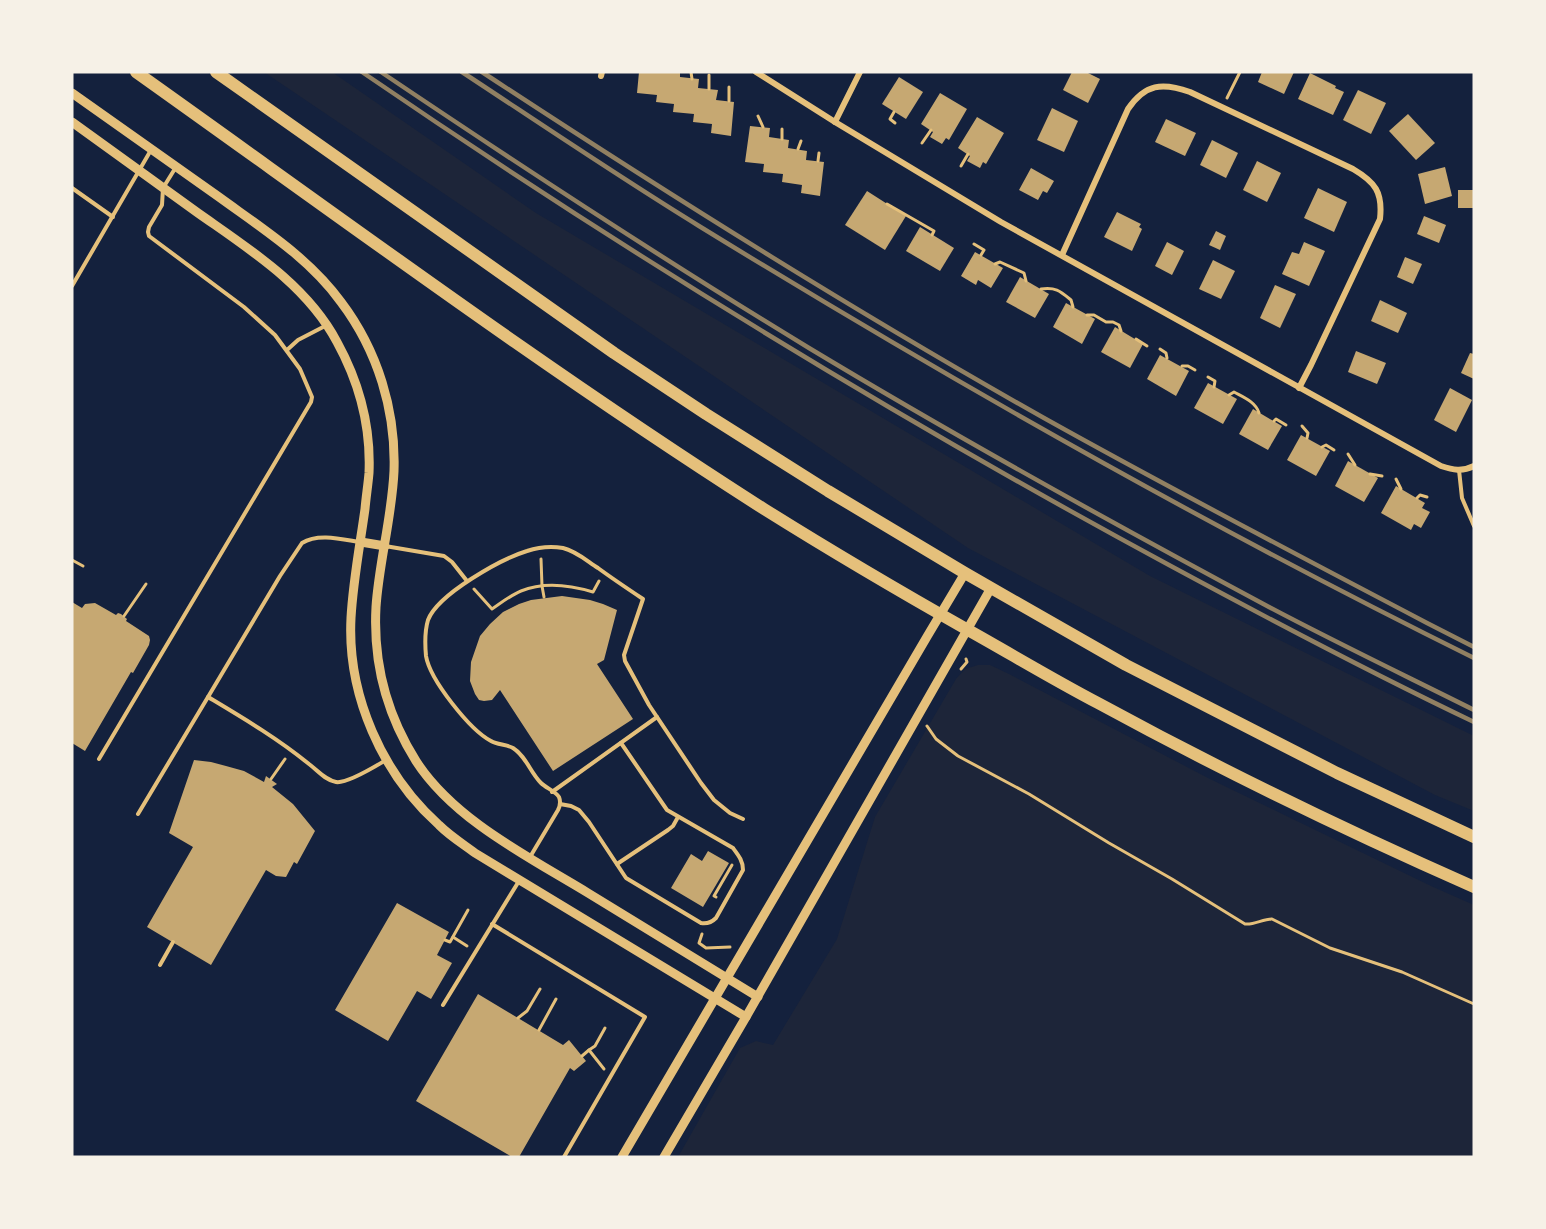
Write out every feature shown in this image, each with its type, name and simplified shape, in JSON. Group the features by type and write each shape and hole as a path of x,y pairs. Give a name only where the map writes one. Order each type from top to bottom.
{"highway":[{"path":"136,72 276,173 632,422 765,510 940,615 1098,703 1307,810 1474,887"},
{"path":"216,72 558,314 668,389 828,491 1126,665 1337,773 1474,837"}],"street":[{"path":"756,72 1001,222 1441,466 1459,470 1474,466"},
{"path":"835,122 860,72"},
{"path":"1062,255 1128,109 1134,99 1153,87 1164,85 1175,87 1353,169 1373,184 1380,196 1380,219 1299,388"},
{"path":"72,93 293,252 327,284 355,321 376,363 392,424 394,470 376,606 377,653 386,697 396,722 416,760 430,780 446,798 482,826 530,858 758,996"},
{"path":"72,123 279,273 309,302 327,325 341,349 356,382 369,450 369,475 351,618 351,653 361,700 375,737 403,784 438,824 475,853 746,1017"},
{"path":"361,542 385,546"},
{"path":"622,1157 965,573"},
{"path":"664,1157 991,588"}],"lane":[{"path":"72,286 151,149"},
{"path":"99,759 312,397 300,369 275,335 244,307 149,236 149,227 162,204 163,188 176,167"},
{"path":"72,188 113,217"},
{"path":"287,350 298,340 327,325"},
{"path":"1459,470 1462,498 1474,526"},
{"path":"138,814 302,543 318,537 361,542"},
{"path":"385,546 444,556 452,562 467,581"},
{"path":"530,858 558,810 559,798 542,784 523,756 507,745 489,740 462,715 438,684 430,669 426,657 426,646 428,620 442,599 467,581 512,557 541,548 554,547 578,554 643,599 624,656 625,661 649,705 714,800 730,813 743,819"},
{"path":"208,697 259,727 325,778 335,782 342,782 387,760"},
{"path":"552,792 657,717"},
{"path":"560,804 579,810 626,878 700,923 712,922 720,914 743,870 740,857 733,848 667,810 621,743"},
{"path":"617,864 668,830 678,817"},
{"path":"443,1005 519,881"},
{"path":"492,924 645,1017 564,1157"},
{"path":"159,965 173,942"}],"path":[{"path":"691,72 692,78"},
{"path":"1223,108 1240,72"},
{"path":"709,75 709,89"},
{"path":"729,87 729,101"},
{"path":"894,112 890,119 895,123"},
{"path":"758,116 764,127"},
{"path":"782,129 782,139"},
{"path":"922,143 931,130"},
{"path":"798,149 801,141"},
{"path":"818,161 819,153"},
{"path":"961,166 968,154"},
{"path":"887,204 934,231 932,235"},
{"path":"974,244 984,250 981,255"},
{"path":"996,264 1000,262 1024,273 1026,281"},
{"path":"1041,289 1051,287 1062,293 1071,300 1072,307"},
{"path":"1088,315 1094,315 1106,322 1113,322 1119,325 1121,331"},
{"path":"1136,339 1147,346"},
{"path":"1160,349 1166,353 1167,358"},
{"path":"1182,366 1195,370"},
{"path":"1208,377 1215,381 1214,387"},
{"path":"1229,395 1234,392 1248,400 1258,407 1259,413"},
{"path":"1274,421 1276,419 1286,425"},
{"path":"1302,426 1308,433 1307,438"},
{"path":"1322,447 1326,445 1334,450"},
{"path":"1348,454 1355,465"},
{"path":"1370,474 1382,476"},
{"path":"1396,479 1401,489"},
{"path":"1417,498 1420,495 1427,497"},
{"path":"541,548 544,597"},
{"path":"72,560 83,566"},
{"path":"124,616 146,584"},
{"path":"474,589 492,609 522,591 542,586 560,584 593,592"},
{"path":"917,718 926,725 936,739 958,756 1029,794 1245,924 1272,919 1330,948 1402,972 1474,1004"},
{"path":"271,779 292,751"},
{"path":"714,896 732,864"},
{"path":"445,940 450,942 468,910"},
{"path":"706,924 699,943 706,948 730,946"},
{"path":"453,937 476,951"},
{"path":"518,1018 527,1011 540,989"},
{"path":"539,1030 556,999"},
{"path":"582,1056 595,1046 605,1028"},
{"path":"589,1050 604,1069"}],"shaded area":[{"path":"264,72 332,72 536,213 1150,576 1474,736 1474,811 1435,795 968,548"},
{"path":"978,665 990,665 1009,674 1208,778 1474,905 1474,1157 678,1157 740,1048 756,1041 773,1045 837,939 875,817 956,679 965,669"}],"building":[{"path":"639,72 680,72 680,77 699,79 698,88 718,90 716,100 734,102 731,136 711,133 712,124 693,122 694,114 673,112 674,104 656,102 657,95 637,93"},
{"path":"1072,72 1086,72 1100,79 1088,103 1063,90"},
{"path":"1262,72 1294,72 1284,94 1258,82"},
{"path":"1310,73 1344,92 1333,115 1298,99"},
{"path":"899,77 923,92 906,119 882,104"},
{"path":"1358,90 1386,103 1371,134 1343,120"},
{"path":"940,93 967,109 949,140 946,138 942,144 930,137 933,132 921,124"},
{"path":"1052,108 1078,121 1064,152 1037,140"},
{"path":"1408,114 1435,143 1416,160 1389,131"},
{"path":"977,117 1004,133 986,164 983,162 980,168 967,161 970,156 958,148"},
{"path":"1166,119 1196,133 1185,156 1155,142"},
{"path":"750,126 770,128 769,137 789,140 788,148 807,151 806,160 824,162 820,196 801,193 802,185 782,182 783,174 763,172 764,164 745,162"},
{"path":"1212,140 1238,153 1226,178 1200,165"},
{"path":"1257,161 1281,173 1267,202 1243,190"},
{"path":"1445,167 1452,196 1425,204 1418,174"},
{"path":"1031,168 1054,181 1047,193 1043,191 1038,200 1019,190"},
{"path":"1318,188 1347,202 1334,232 1304,218"},
{"path":"1458,190 1474,190 1474,208 1458,208"},
{"path":"867,191 906,216 885,250 845,225"},
{"path":"1117,212 1141,224 1139,227 1142,229 1132,251 1104,237"},
{"path":"1424,216 1446,225 1439,243 1417,234"},
{"path":"920,227 954,248 940,271 906,251"},
{"path":"1216,231 1226,236 1220,250 1209,245"},
{"path":"1167,242 1184,251 1172,275 1155,266"},
{"path":"1304,242 1325,251 1309,286 1282,274 1292,252 1299,254"},
{"path":"975,252 1003,268 991,288 978,280 976,285 961,276"},
{"path":"1405,257 1422,264 1413,284 1397,277"},
{"path":"1213,260 1235,271 1221,299 1199,289"},
{"path":"1020,277 1049,294 1035,318 1006,302"},
{"path":"1275,285 1296,294 1280,328 1260,318"},
{"path":"1380,300 1407,313 1398,333 1371,321"},
{"path":"1066,303 1095,319 1082,344 1053,327"},
{"path":"1115,327 1143,344 1130,368 1101,352"},
{"path":"1356,351 1386,363 1377,384 1348,372"},
{"path":"1470,353 1474,354 1474,379 1461,373"},
{"path":"1160,355 1189,371 1176,396 1147,379"},
{"path":"1208,383 1237,399 1223,424 1194,408"},
{"path":"1450,388 1472,400 1456,432 1434,420"},
{"path":"1253,409 1282,426 1268,450 1239,434"},
{"path":"1301,435 1330,451 1316,476 1287,460"},
{"path":"1348,461 1378,478 1364,502 1335,486"},
{"path":"1396,486 1425,503 1422,508 1430,512 1421,528 1414,524 1411,530 1381,513"},
{"path":"562,596 590,600 617,610 604,660 597,664 633,719 553,771 500,690 492,700 479,700 470,681 471,662 480,636 490,624 503,612 519,604"},
{"path":"72,602 82,608 85,604 95,603 116,615 121,614 127,619 126,621 149,636 150,640 133,673 131,672 85,751 72,743"},
{"path":"194,760 244,771 264,782 266,776 277,784 272,787 293,804 315,831 297,864 294,862 286,877 276,876 266,870 211,965 147,927 193,847 169,833"},
{"path":"708,851 729,863 703,907 671,888 691,854 702,861"},
{"path":"397,903 449,932 437,955 452,963 431,999 417,991 388,1041 335,1010"},
{"path":"478,994 563,1045 569,1040 586,1061 574,1071 570,1068 519,1157 512,1157 416,1101"}],"railway":[{"path":"362,72 658,267 962,450 1169,565 1320,645 1474,722"},
{"path":"381,72 540,178 701,281 923,415 1095,513 1269,607 1474,710"},
{"path":"462,72 699,226 985,396 1179,505 1474,658"},
{"path":"482,72 760,250 972,377 1187,496 1474,647"}]}
